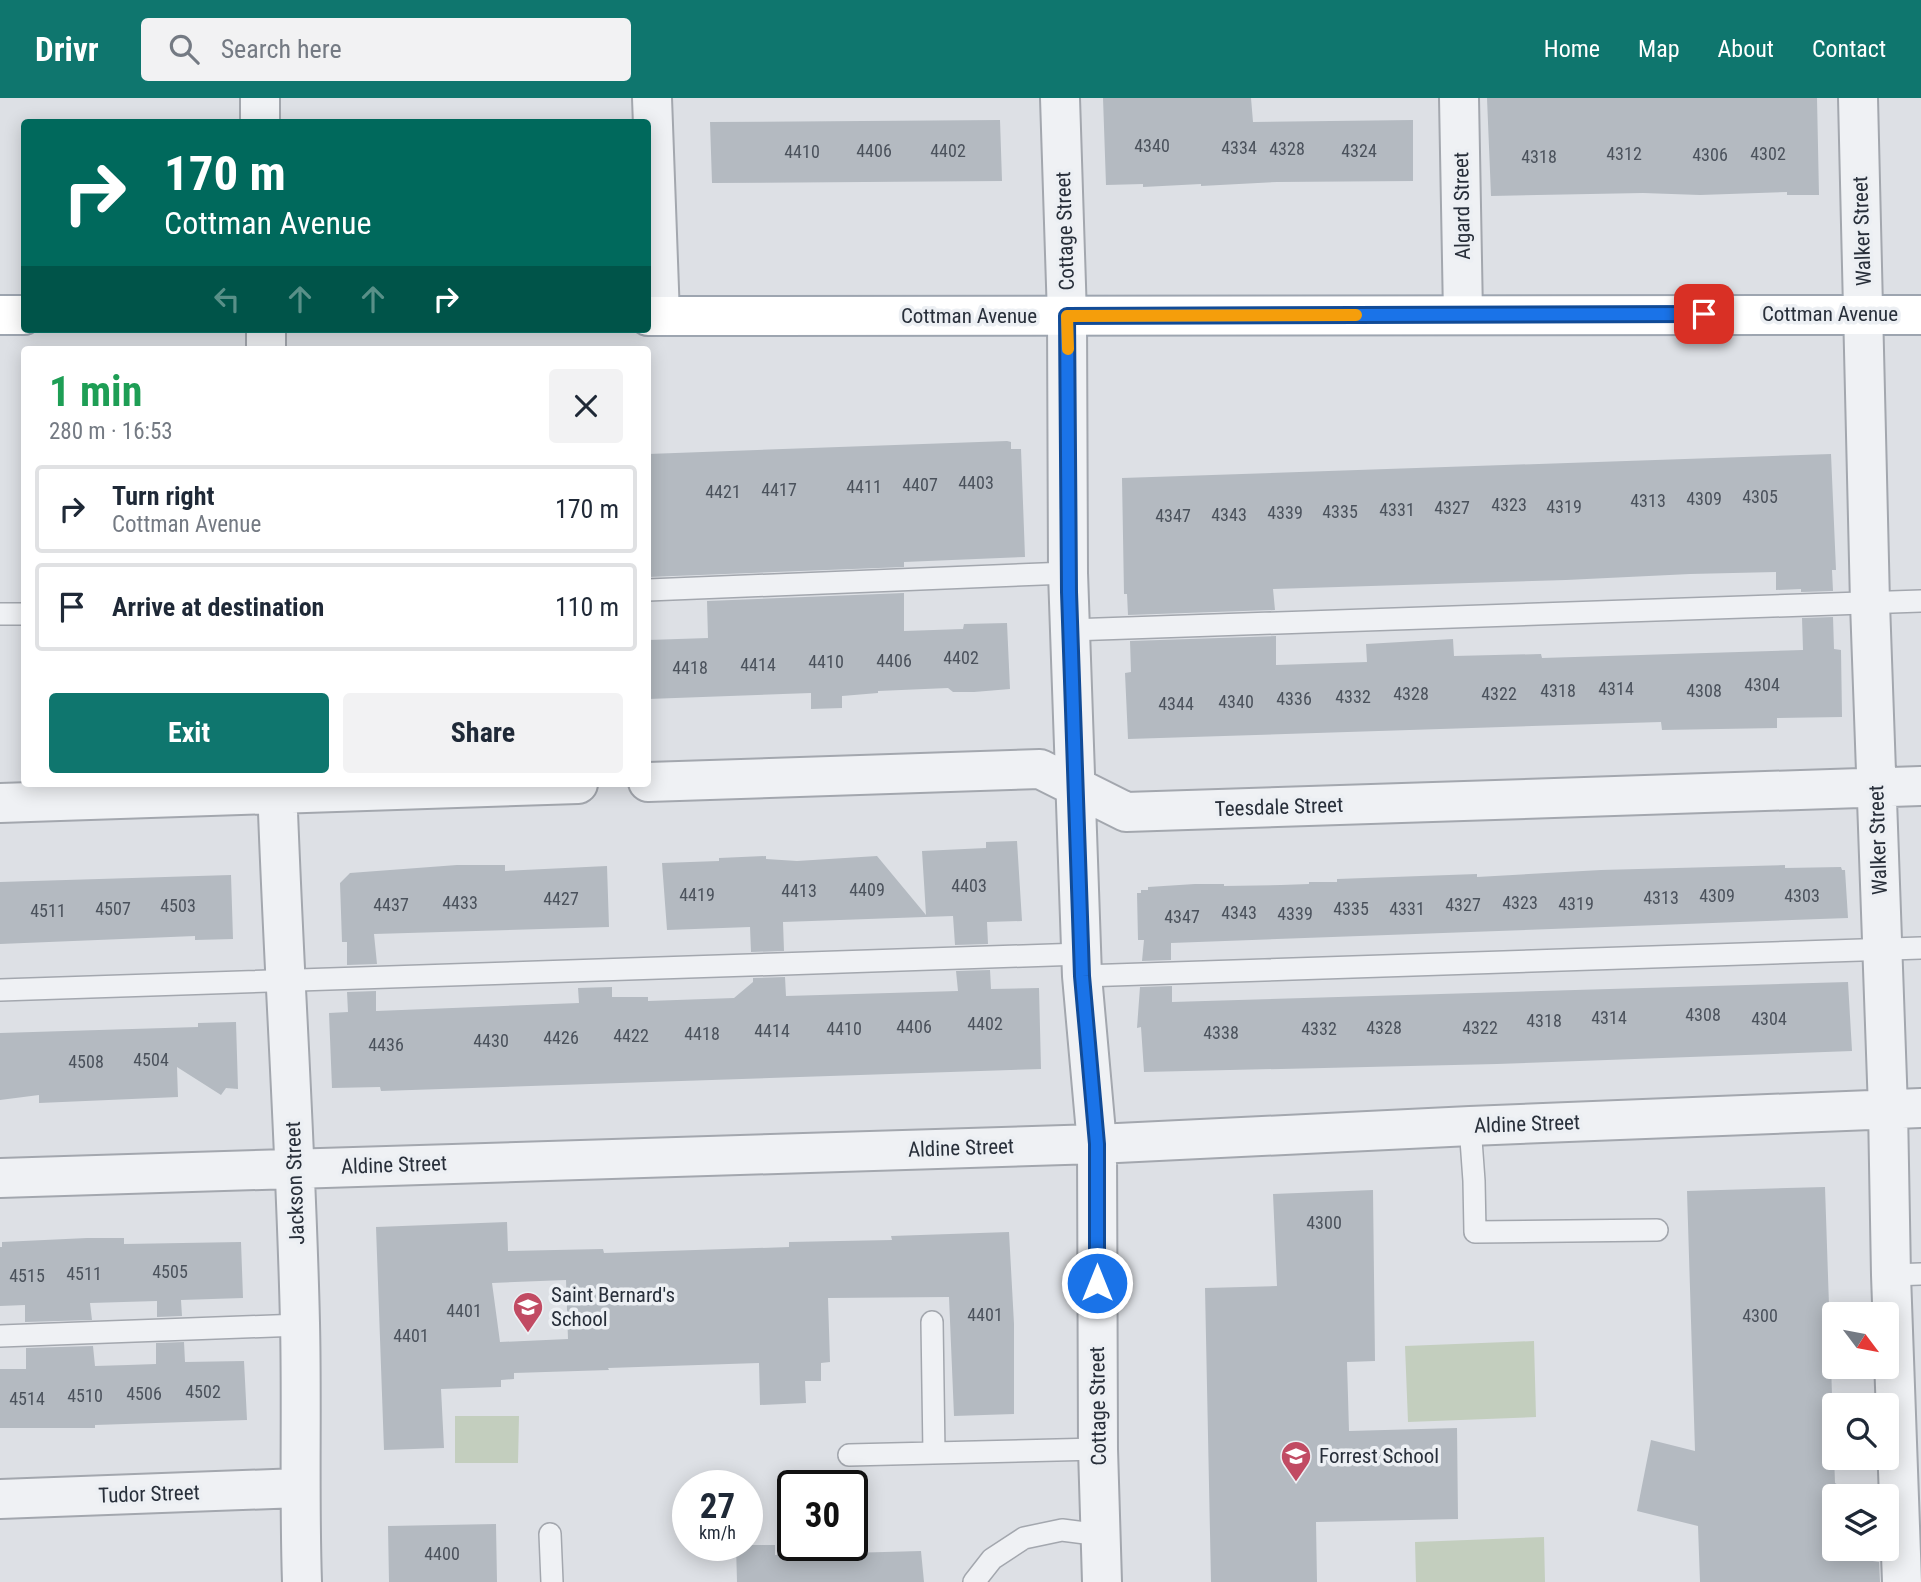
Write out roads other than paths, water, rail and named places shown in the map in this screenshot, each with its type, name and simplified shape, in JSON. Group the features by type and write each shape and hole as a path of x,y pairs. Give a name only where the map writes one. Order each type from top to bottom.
{"main road":[{"path":"0,315 21,315"},
{"name":"Cottman Avenue","path":"654,316 1921,315"}],"street":[{"path":"260,98 260,119"},
{"path":"652,98 654,316"},
{"name":"Cottage Street","path":"1060,98 1067,316 1068,573 1081,965 1097,1144 1098,1449 1102,1582"},
{"name":"Algard Street","path":"1459,98 1463,314"},
{"name":"Walker Street","path":"1858,98 1881,950 1905,1109 1909,1436 1902,1582"},
{"name":"Teesdale Street","path":"651,782 1040,769 1126,813 1921,786"},
{"path":"0,803 277,789 397,787"},
{"name":"Jackson Street","path":"277,789 300,1325 299,1488 302,1582"},
{"name":"Aldine Street","path":"0,1178 1097,1144 1905,1109"},
{"name":"Tudor Street","path":"0,1499 299,1488"}],"lane":[{"path":"651,590 1068,573"},
{"path":"1070,631 1921,601"},
{"path":"0,614 21,614"},
{"path":"0,990 286,980 1921,948"},
{"path":"1470,1126 1475,1232 1657,1230"},
{"path":"932,1322 934,1453"},
{"path":"0,1336 300,1325"},
{"path":"849,1455 1098,1449"},
{"path":"974,1582 992,1559 1024,1538 1062,1530 1101,1535"},
{"path":"550,1534 552,1582"}],"place":[{"name":"Saint Bernard's School","path":"528,1334"},
{"name":"Forrest School","path":"1296,1483"}]}
